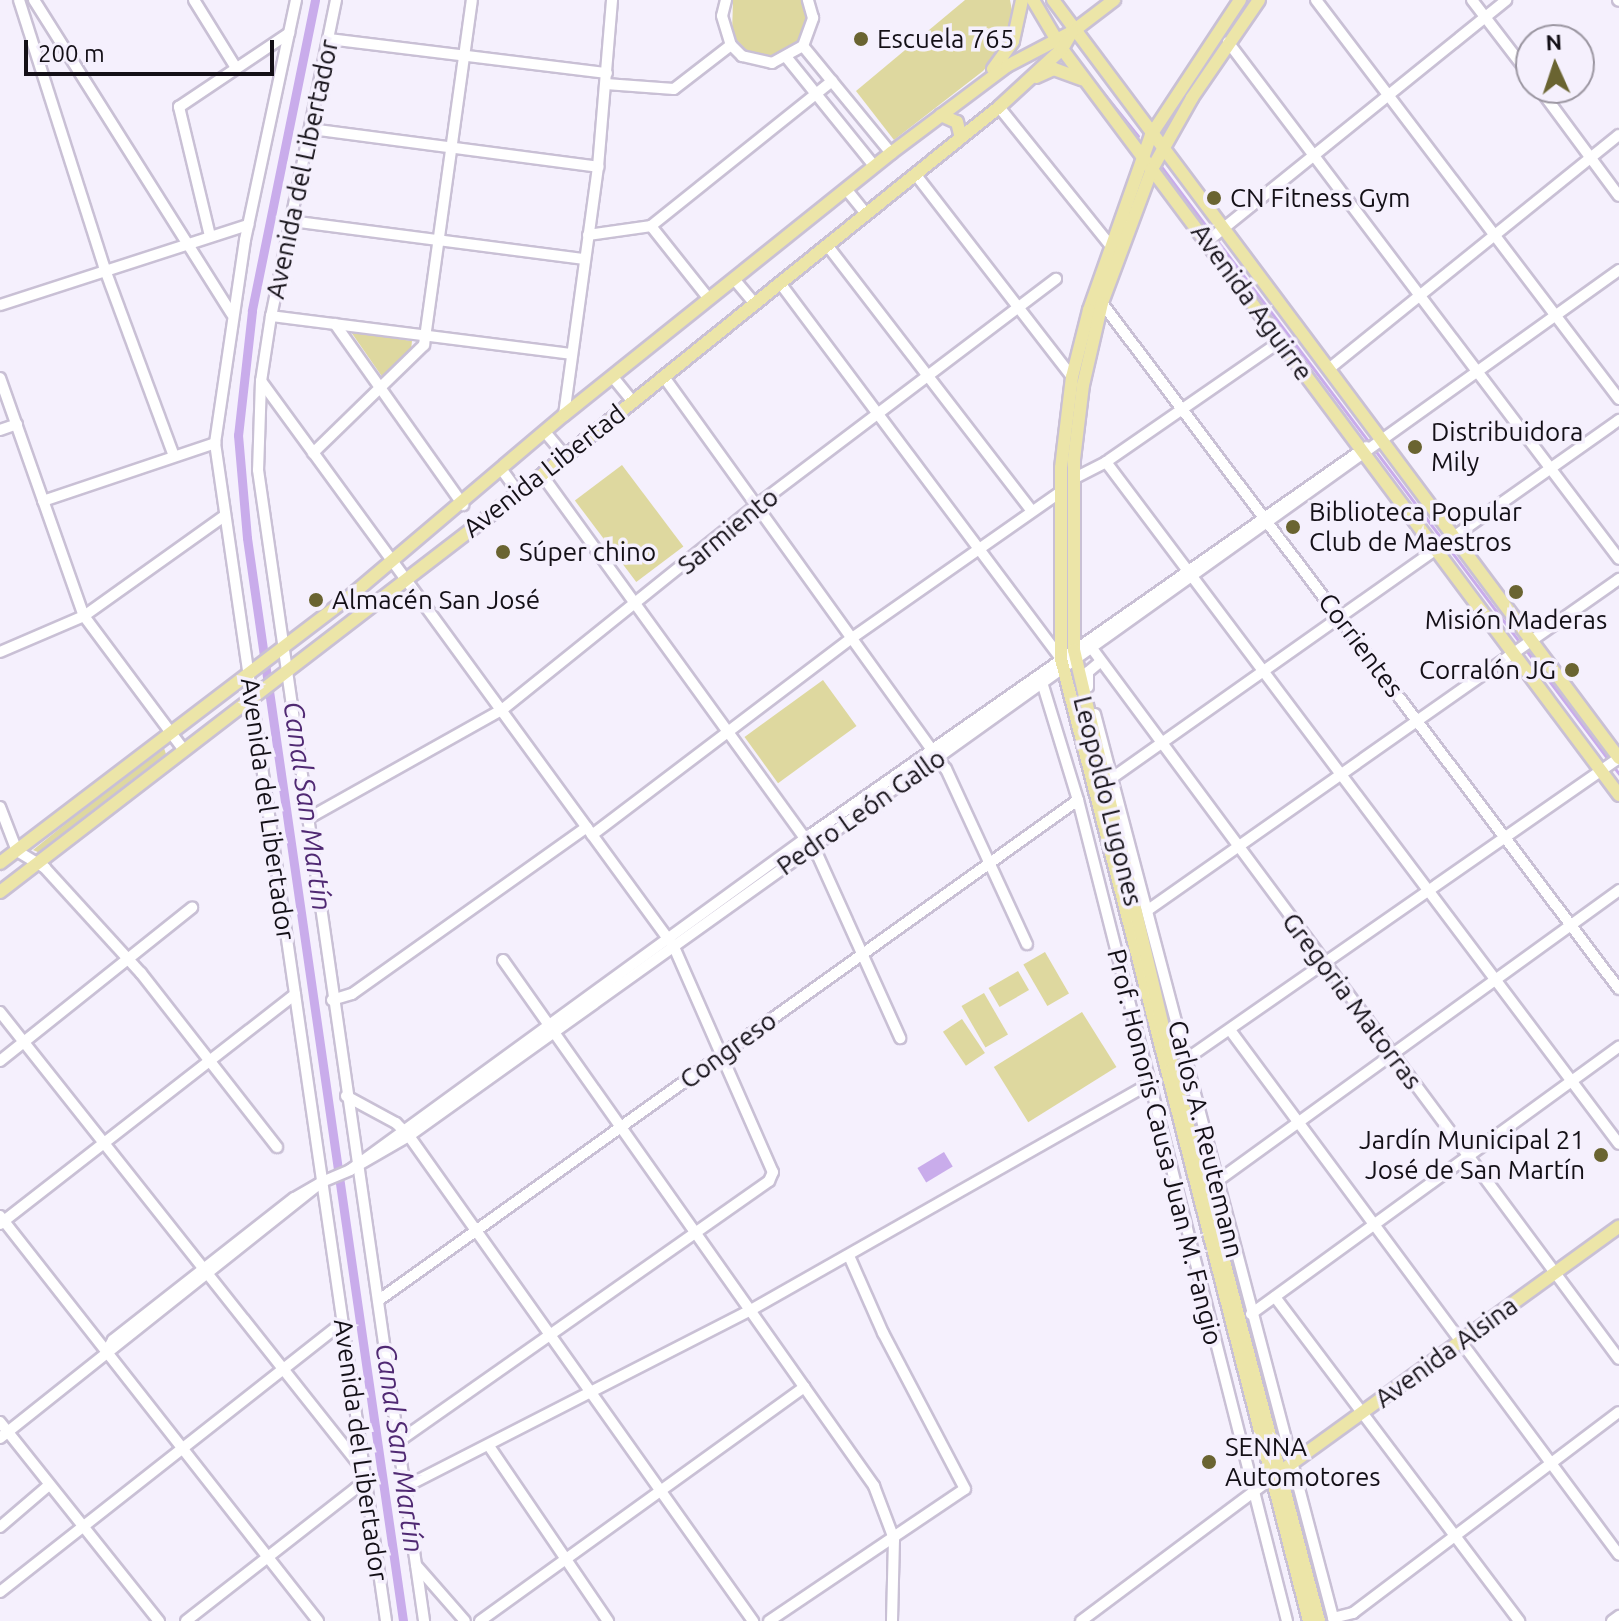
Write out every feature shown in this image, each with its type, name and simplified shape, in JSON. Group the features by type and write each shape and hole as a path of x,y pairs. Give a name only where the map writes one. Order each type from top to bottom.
{"main road":[{"path":"976,88 1006,56 1022,0"},
{"path":"1033,0 1058,44"},
{"path":"1053,0 1072,32 1162,150 1216,235 1330,368 1379,438 1444,542 1613,762 1619,795"},
{"name":"Avenida Libertad","path":"0,892 542,475 999,107 1026,82 1058,44 1114,0"},
{"name":"Leopoldo Lugones","path":"1240,0 1151,135 1148,163 1102,303 1083,385 1073,479 1074,655 1176,1083 1276,1474 1309,1621"},
{"name":"Leopoldo Lugones","path":"1259,0 1228,42 1162,150 1148,163 1109,244 1072,377 1059,493 1061,664 1276,1474 1319,1621"},
{"name":"Avenida Libertad","path":"0,863 391,563 463,505 564,415 874,166 976,88 1058,44"},
{"name":"Avenida Aguirre","path":"1058,44 1148,163 1216,235 1281,341 1363,449 1444,542"},
{"path":"1026,82 1054,69 1086,81"},
{"path":"941,115 957,122 961,138"},
{"path":"1444,542 1613,762"},
{"name":"Avenida Alsina","path":"1276,1474 1619,1226"}],"street":[{"path":"19,0 104,267 173,454"},
{"path":"34,0 232,314"},
{"path":"194,0 235,66"},
{"name":"Avenida del Libertador","path":"296,0 248,225 232,314 215,443 224,516 257,692 295,994 326,1181 342,1323 386,1621"},
{"name":"Avenida del Libertador","path":"336,0 271,316 261,381 260,493 309,818 355,1167 379,1300 424,1621"},
{"path":"313,453 419,354 426,335 454,150 472,0"},
{"path":"564,415 598,167 612,0"},
{"path":"726,0 722,16 731,45 757,62 787,58 803,46 813,18 808,0"},
{"path":"1316,0 1619,399"},
{"path":"1472,0 1515,56"},
{"path":"1216,235 1506,0"},
{"path":"210,236 179,107 235,66 289,33"},
{"path":"329,39 674,89 731,45"},
{"path":"1228,42 1619,559"},
{"path":"803,46 891,153"},
{"path":"787,58 874,166"},
{"path":"588,235 651,226 832,81"},
{"path":"1551,104 1619,196"},
{"path":"999,107 1109,244"},
{"path":"311,129 598,167"},
{"path":"1330,368 1619,135"},
{"path":"916,175 1072,377"},
{"path":"846,189 866,214"},
{"path":"291,221 584,259"},
{"path":"0,305 104,267 248,225"},
{"path":"651,226 709,299"},
{"path":"827,245 1031,510"},
{"name":"Pedro León Gallo","path":"4,1435 208,1272 294,1198 355,1167 405,1132 809,842 1619,270"},
{"path":"734,279 754,303"},
{"name":"Sarmiento","path":"309,818 503,709 637,605 757,505 1056,279"},
{"path":"780,283 875,417 1061,664"},
{"name":"Corrientes","path":"1102,303 1619,989"},
{"path":"271,316 572,354"},
{"path":"335,324 463,505"},
{"path":"1073,479 1106,462 1281,341"},
{"path":"612,376 633,402"},
{"path":"664,377 936,753 1027,944"},
{"path":"0,378 84,616 184,750"},
{"path":"261,381 391,563 503,709 671,942 725,1053 772,1166 769,1181 398,1442"},
{"path":"1112,778 1619,420"},
{"path":"0,430 17,424"},
{"path":"545,432 565,456"},
{"path":"43,501 173,454 215,443"},
{"path":"1106,462 1619,1144"},
{"path":"502,470 519,493"},
{"path":"542,475 809,842 900,1038"},
{"path":"332,1000 352,994 590,831 729,734 852,638 1059,493"},
{"path":"0,652 84,616 224,516"},
{"path":"1148,910 1619,579"},
{"name":"Gregoria Matorras","path":"1089,645 1619,1359"},
{"name":"Carlos A. Reutemann","path":"1100,662 1086,680 1333,1620"},
{"name":"Prof. Honoris Causa Juan M. Fangio","path":"1040,679 1078,800 1287,1621"},
{"path":"1185,1060 1613,762"},
{"name":"Congreso","path":"379,1300 1078,800"},
{"path":"0,807 17,851 39,862 126,959 277,1147"},
{"path":"1216,1182 1619,890"},
{"path":"0,1061 192,908"},
{"path":"503,960 697,1229 874,1486 894,1539 892,1621"},
{"path":"295,994 1,1220 270,1556 318,1621"},
{"path":"0,1012 365,1472"},
{"path":"1230,1030 1371,1227 1619,1555"},
{"path":"1251,1314 1619,1047"},
{"path":"405,1487 751,1310 1149,1084"},
{"path":"346,1096 405,1132 753,1621"},
{"path":"769,1621 960,1497 964,1481 890,1347 849,1256"},
{"path":"1275,1297 1519,1621"},
{"path":"0,1592 342,1323"},
{"path":"480,1621 805,1387"},
{"path":"1333,1620 1357,1617 1453,1536 1619,1412"},
{"path":"0,1422 4,1435 85,1525 159,1621"},
{"path":"489,1446 608,1621"},
{"name":"Avenida Alsina","path":"1081,1621 1276,1474"},
{"path":"0,1527 49,1485"},
{"path":"186,1621 356,1488 367,1485"},
{"path":"416,1565 465,1621"},
{"path":"1612,1621 1619,1616"}],"shaded area":[{"path":"733,0 803,0 808,22 805,35 797,46 774,58 749,53 732,35"},
{"path":"965,0 1010,0 1013,16 1005,46 983,71 894,140 856,91"},
{"path":"351,332 412,341 411,350 383,378"},
{"path":"622,465 683,546 636,582 575,501"},
{"path":"823,680 857,726 778,783 745,737"},
{"path":"163,745 166,754 40,853 33,850"},
{"path":"1045,952 1069,994 1047,1006 1023,964"},
{"path":"1018,971 1029,990 1000,1007 989,988"},
{"path":"984,993 1008,1035 985,1048 961,1006"},
{"path":"1082,1012 1116,1067 1028,1122 994,1067"},
{"path":"962,1019 985,1053 966,1066 943,1032"},
{"path":"944,1152 953,1167 926,1183 917,1168"}],"waterway":[{"name":"Canal San Martín","path":"315,0 252,311 238,435 247,538 403,1621"},
{"path":"1101,90 1138,136"},
{"path":"1160,165 1521,644"},
{"path":"1526,650 1619,774"}],"place":[{"name":"Escuela 765","path":"861,39"},
{"name":"CN Fitness Gym","path":"1214,198"},
{"name":"Distribuidora Mily","path":"1415,447"},
{"name":"Biblioteca Popular Club de Maestros","path":"1293,527"},
{"name":"Súper chino","path":"503,552"},
{"name":"Misión Maderas","path":"1516,592"},
{"name":"Almacén San José","path":"316,600"},
{"name":"Corralón JG","path":"1572,670"},
{"name":"Jardín Municipal 21 José de San Martín","path":"1601,1155"},
{"name":"SENNA Automotores","path":"1209,1462"}]}
